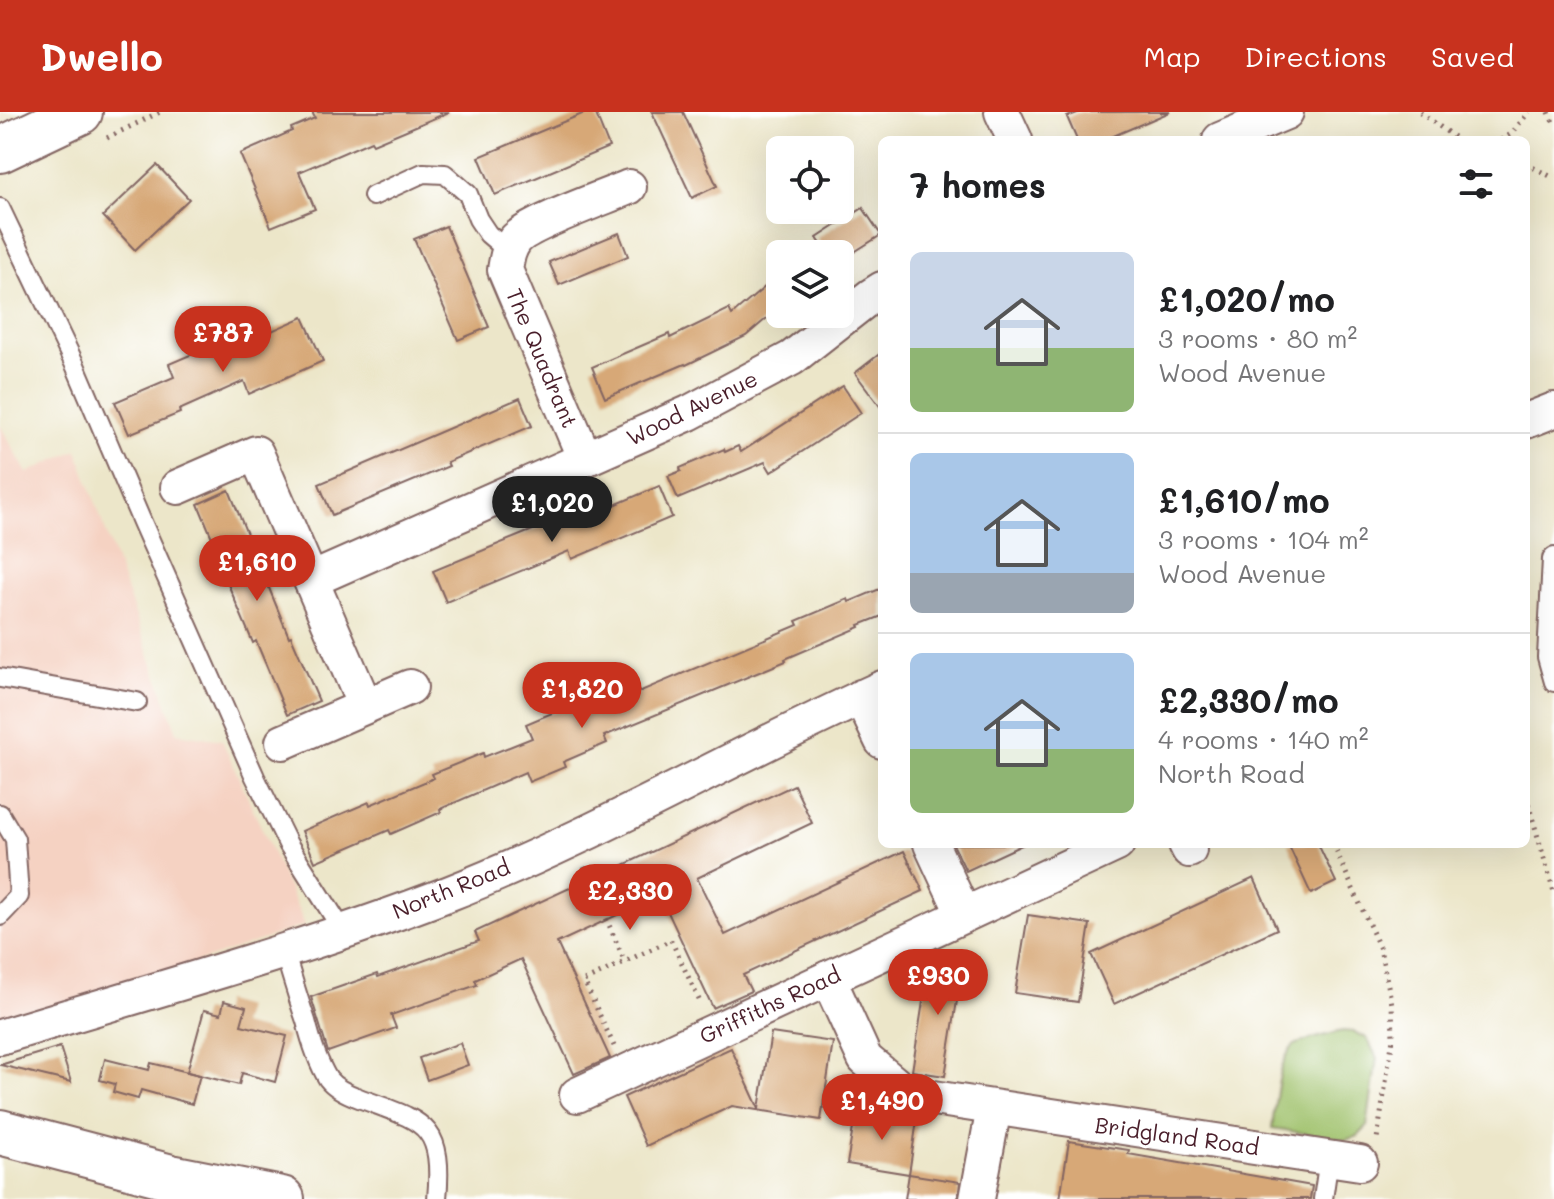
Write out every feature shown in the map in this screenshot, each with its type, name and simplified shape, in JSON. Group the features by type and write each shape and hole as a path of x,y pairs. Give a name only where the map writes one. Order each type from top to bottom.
{"main road":[{"path":"0,150 80,112"},
{"path":"0,1132 171,1177 282,1199"}],"street":[{"path":"1002,112 1013,136"},
{"path":"1229,136 1286,112"},
{"path":"508,251 518,237 533,228 629,187"},
{"name":"The Quadrant","path":"508,251 505,270 585,459"},
{"name":"Wood Avenue","path":"311,580 689,413 792,358 878,292"},
{"path":"1530,419 1554,410"},
{"path":"178,487 256,453 365,706"},
{"path":"283,742 410,687"},
{"path":"872,693 878,722"},
{"name":"North Road","path":"0,1037 284,951 451,892 572,839 872,693"},
{"path":"933,848 964,915"},
{"name":"Griffiths Road","path":"577,1095 1108,848"},
{"name":"Bridgland Road","path":"828,978 865,1059 907,1094 1356,1154"},
{"path":"977,1199 994,1108"}],"lane":[{"path":"373,196 423,173 445,174 468,194 488,234 508,251"},
{"path":"0,208 75,365 255,777 288,844 343,931"},
{"path":"1554,557 1547,657 1554,682"},
{"path":"0,678 137,702"},
{"path":"0,814 15,839 19,896 0,916"},
{"path":"284,951 315,1054 330,1081 346,1093 404,1115 425,1127 436,1145 439,1170 437,1199"},
{"path":"1323,1199 1356,1154"}],"path":[{"path":"1420,112 1453,136"},
{"path":"1508,136 1529,112"},
{"path":"1549,112 1554,125"},
{"path":"1530,166 1554,178"},
{"path":"1530,810 1554,892"},
{"path":"572,839 625,962"},
{"path":"1335,848 1380,949 1392,1004 1393,1038 1356,1154"},
{"path":"626,1072 584,981 671,940 714,1031"}],"shaded area":[{"path":"0,425 27,473 77,450 177,733 222,740 305,925 126,987 0,1022"}],"green space":[{"path":"1343,1031 1367,1038 1377,1058 1367,1127 1358,1136 1345,1140 1272,1128 1278,1084 1289,1051 1299,1043"}],"building":[{"path":"312,112 449,112 299,172 315,209 271,227 240,154 315,118"},
{"path":"587,112 595,112 609,147 495,195 479,157"},
{"path":"652,112 683,112 717,186 692,198"},
{"path":"1080,112 1170,112 1113,136 1075,136 1067,117"},
{"path":"157,165 189,199 135,250 103,216"},
{"path":"863,208 878,230 878,237 854,252 854,240 817,238 838,224 854,224 854,214"},
{"path":"446,226 489,327 458,340 414,239"},
{"path":"619,233 628,256 559,285 549,262"},
{"path":"766,286 766,319 746,336 605,398 592,367 669,334 670,338 729,309 732,315"},
{"path":"303,317 323,361 249,394 244,381 129,434 115,402 174,377 169,364 218,343 222,353"},
{"path":"878,355 878,404 855,373"},
{"path":"843,386 861,413 771,472 765,462 678,499 668,476 724,449 725,452 738,446 741,452"},
{"path":"520,398 532,426 447,462 449,466 332,515 319,484"},
{"path":"659,486 672,517 572,559 569,551 446,602 433,571 545,525 549,533"},
{"path":"229,490 289,637 319,701 287,715 225,577 228,576 198,504"},
{"path":"878,590 878,618 786,661 604,736 607,743 563,762 565,767 529,782 525,772 391,834 389,830 315,862 302,831 434,778 432,774 483,753 484,757 532,738 526,724 564,708 562,703 599,687 604,700 632,688 634,694 798,625 796,621 848,599 849,602"},
{"path":"794,785 812,823 697,878 725,935 904,851 923,891 743,975 751,991 713,1008 660,895 557,943 610,1058 574,1074 521,959 475,980 477,985 391,1015 396,1028 328,1052 311,997 479,941 475,932"},
{"path":"955,848 1015,848 966,871"},
{"path":"1290,848 1320,848 1336,882 1311,894"},
{"path":"1254,878 1277,929 1114,1004 1091,954"},
{"path":"1028,915 1090,924 1078,1002 1015,993"},
{"path":"930,958 963,963 945,1076 912,1071"},
{"path":"224,1001 246,1007 241,1025 287,1036 275,1082 242,1073 239,1085 187,1072 204,1010 221,1014"},
{"path":"771,1033 833,1042 821,1120 732,1106 646,1146 624,1097 731,1048 759,1109"},
{"path":"460,1043 468,1065 427,1080 419,1058"},
{"path":"60,1047 71,1082 0,1065"},
{"path":"105,1059 149,1070 151,1063 200,1075 192,1104 141,1090 138,1099 113,1092 115,1084 100,1080"},
{"path":"856,1110 917,1120 909,1174 847,1164"},
{"path":"1069,1141 1312,1186 1310,1199 1060,1199"},
{"path":"909,1174 960,1182 958,1199 905,1199"}]}
